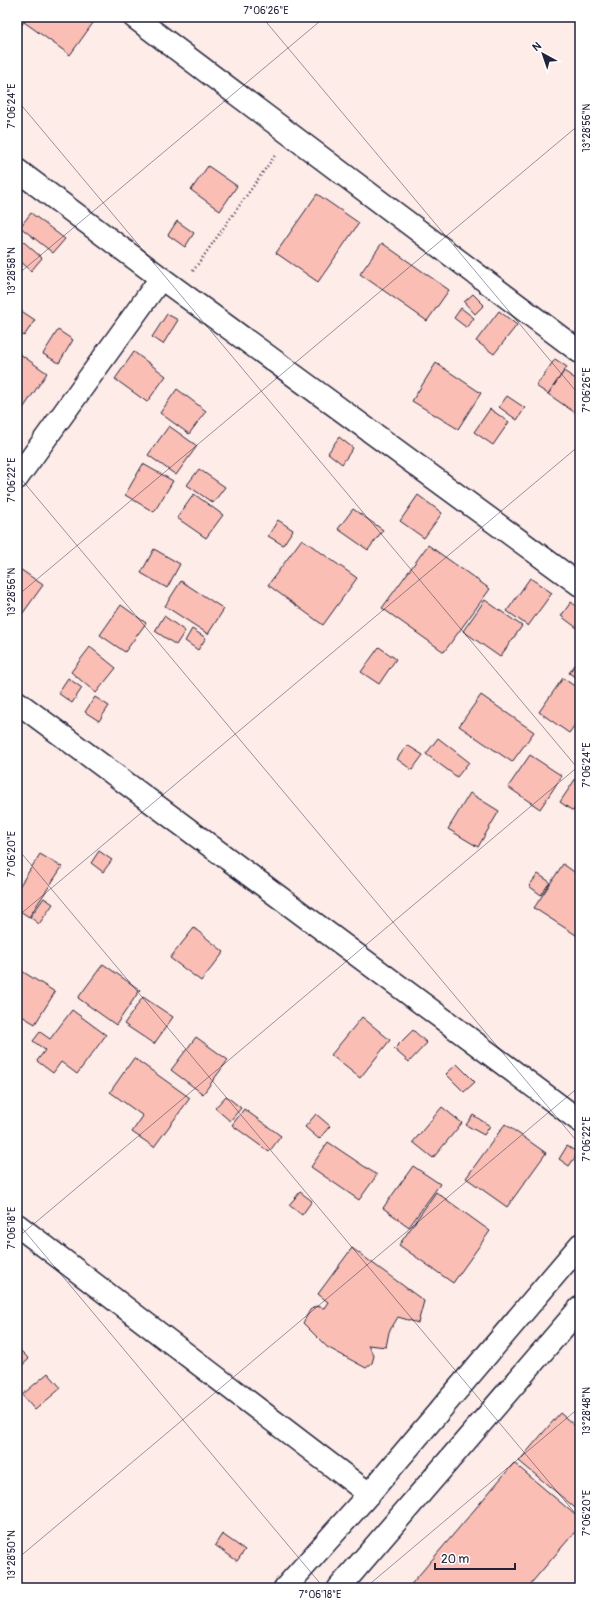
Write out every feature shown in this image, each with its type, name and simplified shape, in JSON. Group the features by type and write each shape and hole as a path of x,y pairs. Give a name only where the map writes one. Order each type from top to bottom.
{"street":[{"path":"134,17 580,352"},
{"path":"17,170 161,278 580,585"},
{"path":"17,478 161,278"},
{"path":"17,702 580,1121"},
{"path":"17,1225 369,1494"},
{"path":"285,1588 369,1494 580,1245"},
{"path":"339,1588 580,1308"}],"path":[{"path":"178,290 290,134"}],"building":[{"path":"17,17 28,17 19,28 17,26"},
{"path":"28,17 85,17 93,23 70,55 24,22"},
{"path":"208,166 237,186 220,211 191,190"},
{"path":"317,194 359,223 318,282 276,253"},
{"path":"31,213 65,239 53,253 20,227"},
{"path":"177,221 194,233 185,247 168,235"},
{"path":"17,236 42,258 31,271 17,258"},
{"path":"382,243 449,290 427,321 360,274"},
{"path":"473,294 484,305 475,314 464,302"},
{"path":"17,308 35,320 24,336 17,331"},
{"path":"461,308 474,318 467,328 454,318"},
{"path":"499,311 517,325 494,354 476,341"},
{"path":"167,314 178,320 163,344 152,337"},
{"path":"58,330 73,340 59,363 43,354"},
{"path":"17,352 47,373 20,413 17,411"},
{"path":"134,352 166,376 147,402 115,379"},
{"path":"555,359 567,367 548,394 536,386"},
{"path":"436,363 481,393 458,429 412,401"},
{"path":"564,371 580,382 580,403 574,412 548,394"},
{"path":"177,389 206,411 189,434 160,413"},
{"path":"507,396 525,408 517,420 499,407"},
{"path":"490,409 509,422 493,445 474,432"},
{"path":"169,426 197,446 176,475 148,455"},
{"path":"339,437 353,448 342,464 328,453"},
{"path":"143,464 173,481 154,512 125,495"},
{"path":"199,469 225,487 213,503 187,485"},
{"path":"194,494 223,515 206,538 177,518"},
{"path":"418,495 442,513 424,538 400,521"},
{"path":"353,509 383,530 368,550 338,529"},
{"path":"278,520 293,530 283,545 268,536"},
{"path":"302,539 357,578 323,625 268,585"},
{"path":"428,545 490,589 444,652 382,608"},
{"path":"154,549 180,564 167,588 141,573"},
{"path":"17,567 43,585 23,613 17,609"},
{"path":"530,578 552,593 528,626 507,611"},
{"path":"181,581 224,609 208,634 165,606"},
{"path":"485,600 522,626 500,657 463,631"},
{"path":"571,602 580,609 580,624 577,628 561,616"},
{"path":"121,605 146,623 125,652 100,635"},
{"path":"164,616 185,631 176,645 155,631"},
{"path":"192,629 206,638 198,650 185,641"},
{"path":"90,647 116,668 96,693 71,672"},
{"path":"379,647 396,659 379,684 361,672"},
{"path":"580,658 580,680 569,673"},
{"path":"68,678 82,688 72,703 58,693"},
{"path":"563,678 580,690 580,718 569,733 539,712"},
{"path":"481,695 534,732 512,762 459,726"},
{"path":"95,697 109,706 99,721 85,712"},
{"path":"438,738 469,762 457,777 426,754"},
{"path":"407,745 423,755 412,770 397,759"},
{"path":"530,755 562,776 540,809 508,787"},
{"path":"580,772 580,801 573,811 560,802"},
{"path":"470,793 499,811 478,847 448,829"},
{"path":"99,851 112,860 103,872 91,863"},
{"path":"40,854 62,867 29,917 17,909 17,890"},
{"path":"563,864 580,876 580,929 576,935 534,908"},
{"path":"538,874 550,882 541,895 529,886"},
{"path":"44,898 53,904 39,924 30,917"},
{"path":"194,928 224,952 201,981 170,958"},
{"path":"103,964 140,990 116,1025 78,998"},
{"path":"17,968 55,992 35,1024 17,1013"},
{"path":"143,997 173,1017 154,1044 124,1024"},
{"path":"72,1010 106,1035 77,1074 61,1062 53,1073 37,1061 45,1050 33,1041 40,1032 50,1039"},
{"path":"362,1017 390,1040 360,1078 331,1055"},
{"path":"413,1030 427,1043 409,1062 394,1049"},
{"path":"196,1037 228,1060 203,1094 171,1070"},
{"path":"134,1058 190,1098 154,1147 132,1132 143,1116 110,1092"},
{"path":"457,1064 475,1082 464,1092 446,1074"},
{"path":"226,1096 241,1108 230,1121 215,1108"},
{"path":"442,1107 462,1123 433,1158 413,1142"},
{"path":"244,1109 281,1136 269,1152 232,1125"},
{"path":"316,1114 330,1126 319,1139 305,1127"},
{"path":"473,1115 490,1126 484,1135 466,1125"},
{"path":"505,1124 546,1153 507,1207 466,1178"},
{"path":"328,1142 377,1175 359,1200 311,1167"},
{"path":"567,1146 578,1153 569,1166 559,1159"},
{"path":"413,1166 440,1184 409,1227 383,1208"},
{"path":"300,1192 312,1201 302,1215 289,1205"},
{"path":"436,1192 490,1231 453,1283 399,1245"},
{"path":"352,1248 424,1301 418,1323 398,1317 389,1332 386,1347 368,1345 374,1356 372,1363 366,1368 327,1347 303,1323 310,1310 316,1306 324,1308 328,1302 318,1294"},
{"path":"17,1347 29,1359 17,1370"},
{"path":"48,1373 61,1388 35,1410 22,1395"},
{"path":"560,1413 580,1430 580,1512 519,1461"},
{"path":"514,1463 580,1519 580,1526 527,1588 408,1588"},
{"path":"222,1534 245,1550 237,1561 215,1545"}]}
